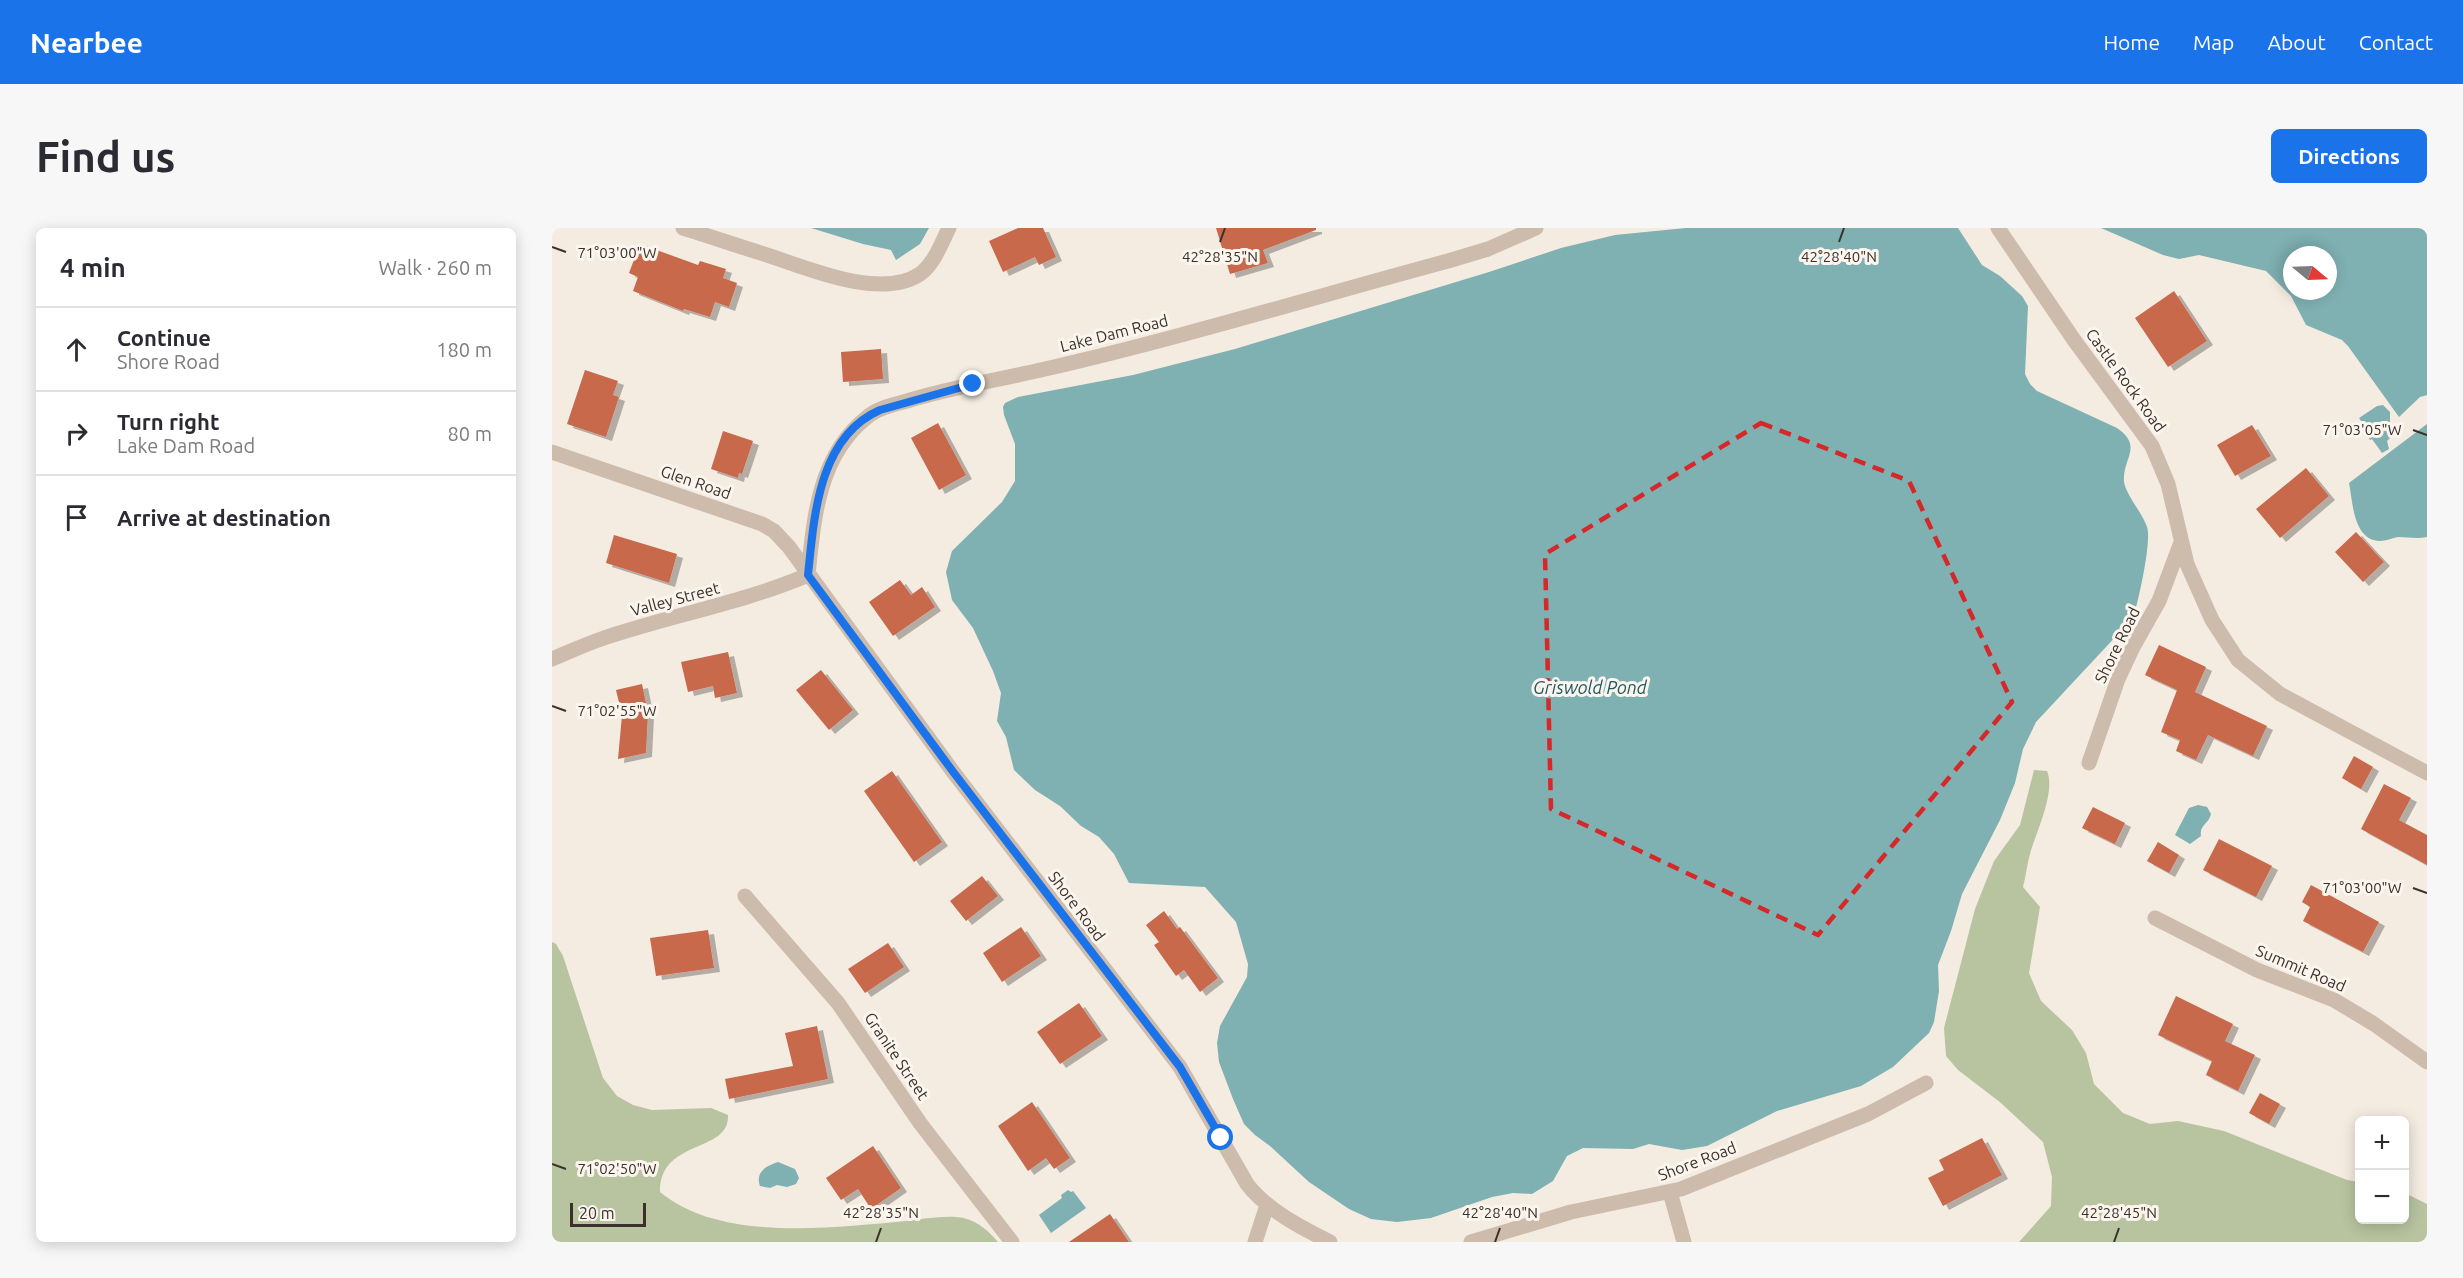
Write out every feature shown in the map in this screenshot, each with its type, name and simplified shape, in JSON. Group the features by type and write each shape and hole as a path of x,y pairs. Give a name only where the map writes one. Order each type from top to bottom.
{"street":[{"path":"683,228 819,273 879,284 900,283 923,271 935,256 949,228"},
{"name":"Lake Dam Road","path":"808,575 815,516 823,480 844,439 874,412 930,394 1043,370 1171,338 1488,249 1536,228"},
{"name":"Castle Rock Road","path":"1998,228 2074,340 2152,446 2168,484 2180,544 2193,579 2212,620 2238,660 2280,694 2427,772"},
{"name":"Glen Road","path":"552,452 765,525 789,547 808,575"},
{"name":"Shore Road","path":"2089,764 2118,679 2159,602 2180,544"},
{"name":"Valley Street","path":"552,659 602,639 772,590 808,575"},
{"name":"Shore Road","path":"808,575 961,782 1180,1067 1247,1184 1268,1205 1330,1242"},
{"name":"Granite Street","path":"745,896 847,1014 920,1123 1012,1242"},
{"name":"Summit Road","path":"2155,918 2265,973 2334,1000 2374,1024 2427,1062"},
{"name":"Shore Road","path":"1471,1242 1572,1212 1694,1185 1760,1156 1868,1114 1926,1083"},
{"path":"1670,1192 1684,1242"},
{"path":"1255,1242 1268,1205"}],"highlighted area":[{"path":"1761,423 1909,481 2012,702 1818,935 1551,809 1545,554"}],"green space":[{"path":"2034,770 2047,771 2049,790 2047,801 2029,858 2023,887 2040,907 2029,973 2041,1001 2072,1030 2086,1053 2094,1084 2123,1113 2150,1124 2178,1121 2224,1131 2355,1181 2355,1224 2409,1224 2409,1195 2427,1204 2427,1242 2019,1242 2051,1206 2052,1177 2043,1142 2001,1103 1958,1070 1946,1056 1944,1028 1975,909 1994,861 2020,825"},
{"path":"552,942 556,944 563,956 603,1078 617,1096 633,1105 652,1110 711,1108 728,1115 726,1127 718,1136 682,1154 671,1163 663,1175 660,1192 685,1208 713,1219 744,1225 811,1228 956,1217 980,1225 998,1242 552,1242"}],"water":[{"path":"811,228 929,228 920,244 896,260 891,250"},
{"name":"Griswold Pond","path":"1686,228 1958,228 1982,265 2000,276 2022,296 2028,306 2025,374 2030,384 2037,391 2117,428 2129,441 2131,447 2124,482 2145,522 2148,534 2144,572 2133,618 2036,722 2023,749 2015,783 2000,820 1962,894 1938,965 1939,991 1934,1022 1929,1033 1893,1067 1861,1086 1777,1111 1707,1146 1682,1150 1649,1144 1633,1149 1583,1148 1567,1156 1553,1181 1532,1194 1513,1193 1492,1197 1431,1218 1397,1222 1371,1219 1349,1209 1309,1182 1244,1124 1219,1062 1217,1043 1220,1026 1247,977 1248,964 1236,922 1205,887 1129,883 1114,854 1099,837 1081,826 1060,806 1035,790 1014,770 1006,737 997,721 1001,693 993,671 973,628 952,600 946,572 952,551 1002,502 1015,481 1015,444 1003,407 1005,403 1018,397 1133,375 1235,349 1561,248 1615,235"},
{"path":"2101,228 2427,228 2427,395 2420,397 2399,417 2342,340 2306,325 2293,300 2337,300 2337,246 2283,246 2283,288 2266,271 2199,255 2179,259 2163,255"},
{"path":"2383,405 2390,412 2390,422 2394,429 2393,435 2387,441 2389,449 2382,453 2366,434 2368,432 2359,418 2377,406"},
{"path":"2427,424 2427,537 2398,537 2384,541 2371,539 2359,527 2353,510 2349,483"},
{"path":"2198,805 2207,807 2211,814 2201,829 2201,836 2190,844 2175,835 2189,808"},
{"path":"778,1162 795,1169 799,1178 796,1184 787,1187 777,1185 770,1188 760,1186 760,1173 769,1165"},
{"path":"1068,1190 1073,1191 1086,1208 1051,1233 1039,1215 1062,1198 1061,1195"}],"building":[{"path":"1018,228 1043,228 1056,257 1039,265 1035,257 1003,272 989,241"},
{"path":"1216,228 1316,228 1316,230 1263,250 1268,263 1230,274"},
{"path":"640,244 698,265 700,261 726,269 723,278 737,283 729,307 715,302 710,317 684,309 683,311 633,291 638,277 629,273"},
{"path":"2174,291 2207,341 2168,367 2135,318"},
{"path":"881,349 883,379 843,382 841,352"},
{"path":"585,370 618,381 613,395 619,397 606,437 567,424"},
{"path":"938,423 966,475 939,490 911,438"},
{"path":"2252,425 2271,456 2235,476 2217,445"},
{"path":"723,431 753,441 742,474 739,473 738,478 711,469"},
{"path":"2306,468 2329,496 2280,538 2256,509"},
{"path":"2356,532 2384,562 2363,582 2335,552"},
{"path":"614,535 677,554 669,583 606,563"},
{"path":"900,580 911,595 922,587 935,607 893,636 869,602"},
{"path":"2159,645 2206,667 2195,692 2267,726 2253,756 2208,735 2196,760 2176,751 2180,740 2161,732 2177,690 2145,675"},
{"path":"728,652 737,693 715,698 713,686 688,692 681,662"},
{"path":"821,670 853,710 829,730 796,690"},
{"path":"642,684 648,713 646,753 618,759 622,715 616,690"},
{"path":"2354,756 2373,767 2361,789 2342,778"},
{"path":"892,771 942,842 914,862 864,791"},
{"path":"2384,784 2411,798 2399,820 2427,835 2427,865 2361,829"},
{"path":"2093,807 2125,823 2115,844 2082,828"},
{"path":"2219,839 2272,866 2256,897 2203,870"},
{"path":"2158,842 2179,855 2169,873 2147,861"},
{"path":"982,876 998,896 966,921 950,901"},
{"path":"2311,885 2379,922 2363,952 2303,921 2310,907 2302,902"},
{"path":"1164,911 1177,929 1180,927 1218,978 1200,992 1184,970 1176,976 1154,945 1159,942 1146,925"},
{"path":"1021,927 1041,956 1002,982 983,953"},
{"path":"708,930 714,968 656,976 650,938"},
{"path":"888,943 904,967 865,993 848,969"},
{"path":"2176,996 2233,1024 2225,1041 2255,1055 2238,1091 2206,1075 2212,1061 2158,1035"},
{"path":"1079,1003 1102,1036 1060,1064 1037,1032"},
{"path":"817,1026 828,1079 729,1099 725,1079 793,1066 785,1033"},
{"path":"2260,1093 2280,1104 2269,1124 2249,1113"},
{"path":"1032,1102 1070,1158 1054,1169 1046,1158 1028,1171 998,1126"},
{"path":"1982,1138 2002,1175 1943,1206 1928,1178 1944,1170 1939,1160"},
{"path":"873,1146 901,1188 871,1209 858,1189 841,1200 826,1178"},
{"path":"1110,1214 1129,1242 1069,1242"}],"route":[{"path":"973,384 919,397 874,412 844,439 823,480 815,516 808,575 954,773 1138,1016 1180,1067 1221,1138"}]}
